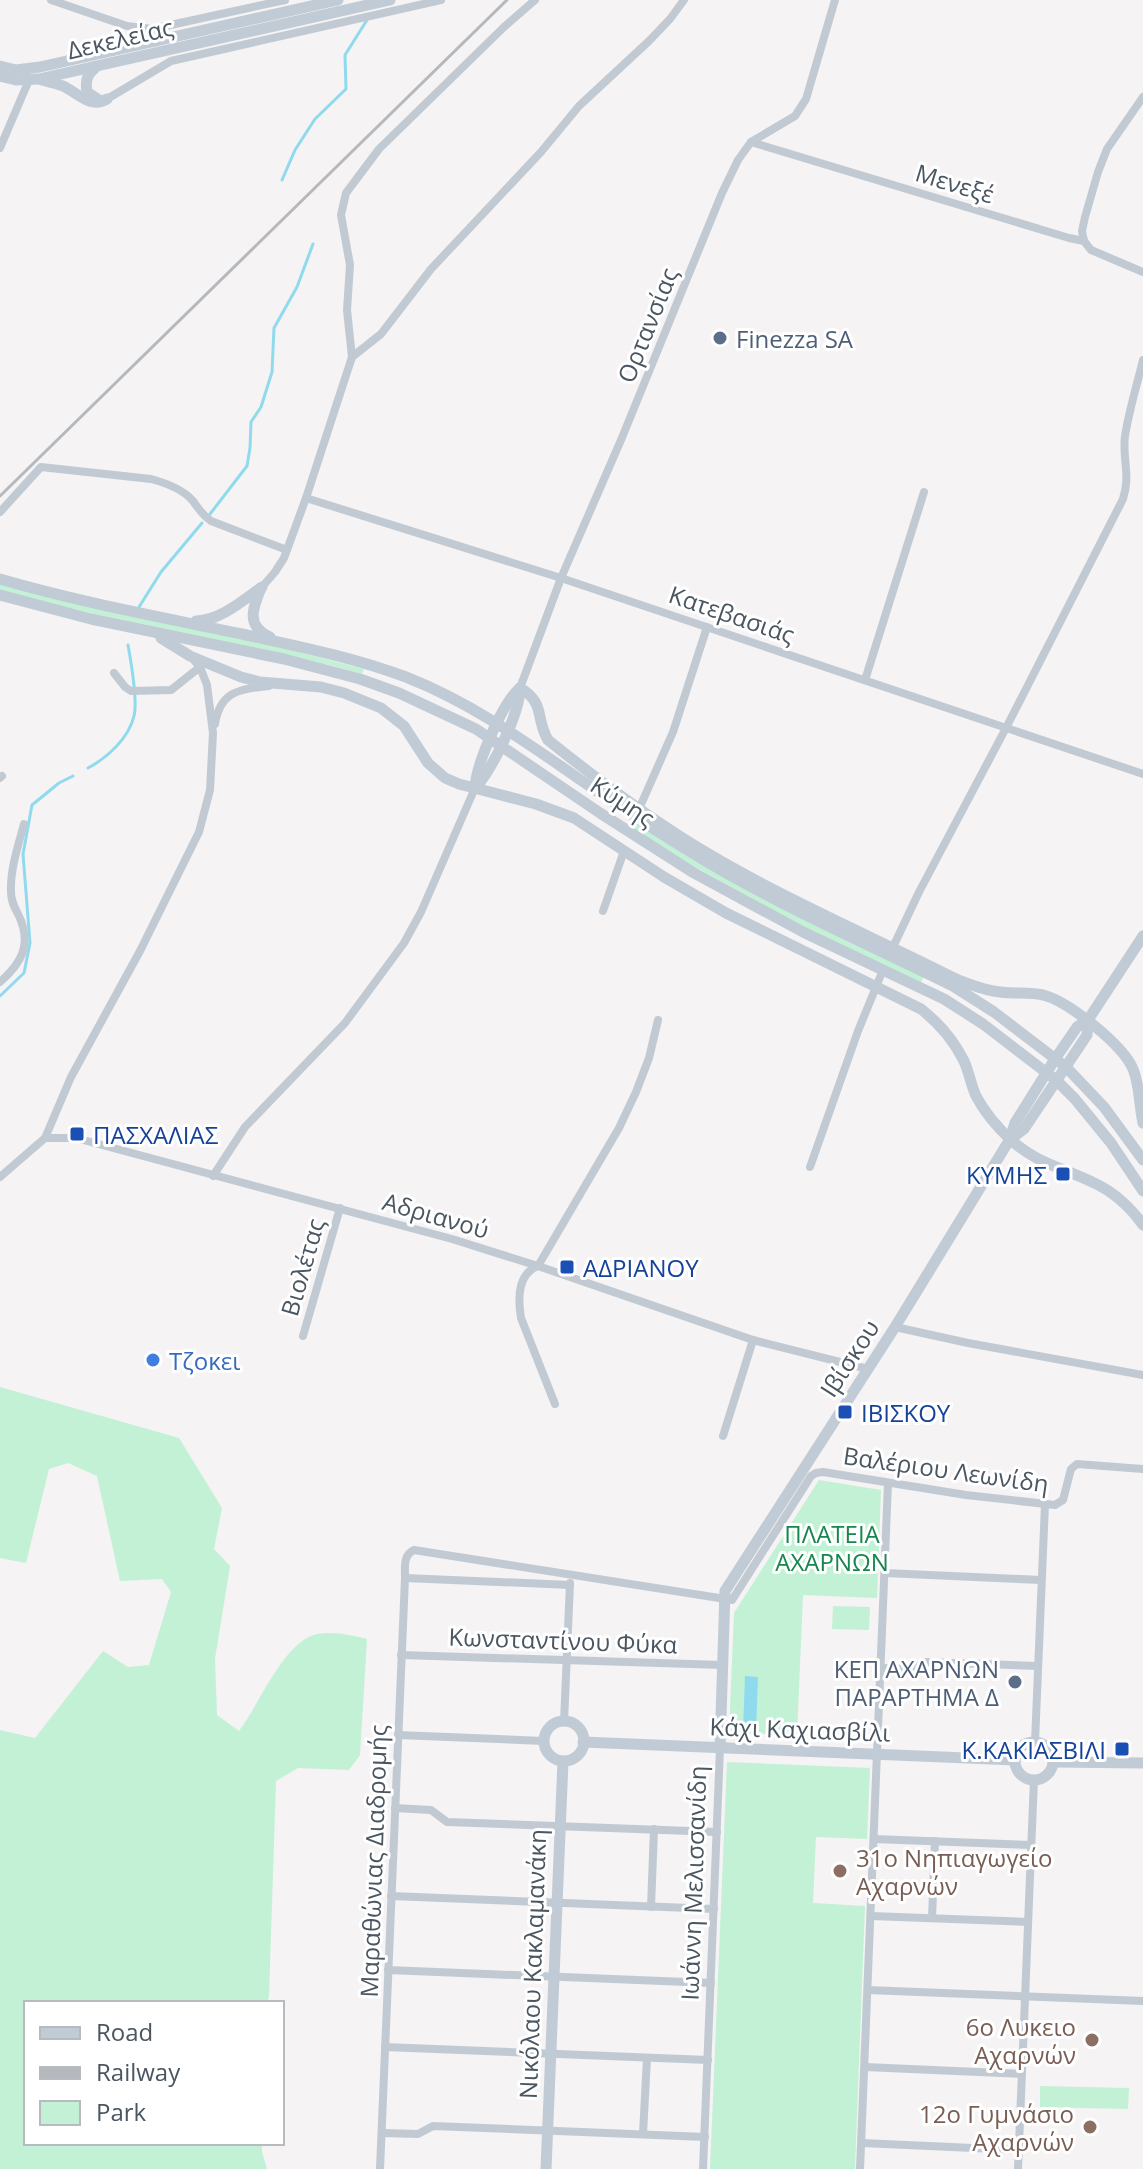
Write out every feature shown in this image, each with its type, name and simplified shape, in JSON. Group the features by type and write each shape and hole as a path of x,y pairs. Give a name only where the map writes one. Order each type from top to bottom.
{"street":[{"path":"51,0 127,26 152,29 285,0"},
{"name":"Δεκελείας","path":"0,66 16,70 40,67 338,0"},
{"name":"Δεκελείας","path":"0,76 28,80 348,15 390,0"},
{"path":"0,88 28,80 63,86 92,103 101,103 171,61 348,15 384,13 441,0"},
{"path":"182,622 217,617 262,587 287,550 352,357 347,310 350,265 341,215 346,193 379,149 535,0"},
{"path":"352,357 381,334 431,269 541,152 579,106 649,41 684,0"},
{"name":"Ορτανσίας","path":"520,688 561,578 722,193 738,160 751,142 795,116 806,99 835,0"},
{"path":"98,66 86,80 87,92 99,100 107,99"},
{"path":"0,148 28,80"},
{"path":"1084,241 1082,231 1085,217 1107,149 1143,97"},
{"name":"Μενεξέ","path":"751,142 1084,241 1091,250 1143,272"},
{"path":"893,947 1123,499 1128,475 1124,458 1126,434 1143,360"},
{"path":"0,512 41,467 151,479 181,491 211,521 287,550"},
{"path":"865,680 924,492"},
{"name":"Κατεβασιάς","path":"306,498 561,578 1143,774"},
{"name":"Κύμης","path":"0,579 97,604 286,643 405,677 446,695 503,727 705,860 810,917 953,986 994,1012 1060,1063 1104,1107 1143,1160"},
{"path":"262,587 253,609 255,624 263,634 286,643"},
{"name":"Κύμης","path":"0,595 45,608 284,659 360,679 438,709 496,742 694,873 747,903 963,1011 1052,1076 1111,1143 1143,1191"},
{"path":"639,809 673,732 707,627"},
{"path":"152,632 190,656 241,677 260,682 321,687 381,708 404,726 421,755 436,772 459,784 574,818 726,913 921,1009 943,1029 963,1059 976,1094 1010,1139 1046,1164 1105,1188 1126,1205 1143,1225"},
{"path":"0,1177 45,1138 71,1077 140,951 199,832 210,790 213,733 207,685 200,667 190,656"},
{"path":"114,673 131,691 171,690 200,667"},
{"path":"213,733 219,708 231,694 240,690 285,685"},
{"path":"213,1176 245,1127 345,1023 404,943 421,912 475,788 485,777 511,695 520,688 538,703 548,740 616,794 707,853 827,917 958,980 998,992 1054,998 1088,1020 1122,1051 1132,1066 1143,1123"},
{"path":"0,982 21,958 25,946 24,930 12,904 11,889 24,824"},
{"path":"603,911 624,851"},
{"name":"Ιβίσκου","path":"725,1599 725,1591 895,1327 1010,1139 1024,1129 1060,1063 1087,1035 1088,1020 1143,936"},
{"path":"810,1167 883,970"},
{"path":"555,1404 520,1309 522,1281 530,1269 538,1266 563,1227 625,1116 644,1074 658,1020"},
{"name":"Αδριανού","path":"45,1138 76,1138 452,1239 753,1340 868,1369"},
{"name":"Βιολέτας","path":"303,1336 340,1208"},
{"path":"895,1327 1143,1375"},
{"path":"723,1436 753,1340"},
{"name":"Βαλέριου Λεωνίδη","path":"725,1599 735,1598 813,1474 823,1472 971,1496 1055,1505 1063,1500 1071,1469 1077,1464 1143,1469"},
{"path":"860,2169 888,1483"},
{"path":"1035,1742 1045,1504"},
{"name":"Μαραθώνιας Διαδρομής","path":"380,2169 407,1554 414,1550 571,1574"},
{"path":"885,1573 1041,1580"},
{"path":"564,1722 571,1574 725,1599"},
{"path":"405,1578 570,1585"},
{"name":"Ιωάννη Μελισσανίδη","path":"703,2169 725,1599"},
{"name":"Κωνσταντίνου Φύκα","path":"401,1655 723,1665"},
{"path":"881,1668 912,1669 925,1662 1038,1666"},
{"path":"564,1722 580,1730 583,1742 579,1754 563,1761 551,1757 544,1747 544,1741 550,1727 564,1722"},
{"path":"398,1735 544,1741"},
{"name":"Κάχι Καχιασβίλι","path":"583,1742 1015,1760"},
{"path":"1035,1742 1050,1750 1053,1762 1047,1775 1034,1779 1021,1774 1015,1760 1019,1749 1035,1742"},
{"name":"Νικόλαου Κακλαμανάκη","path":"546,2169 563,1761"},
{"path":"1053,1762 1140,1765"},
{"path":"1018,2169 1034,1779"},
{"path":"395,1808 431,1810 447,1822 717,1832"},
{"path":"651,1907 654,1829"},
{"path":"874,1839 1031,1845"},
{"path":"932,1918 935,1841"},
{"path":"391,1896 714,1909"},
{"path":"871,1916 1028,1922"},
{"path":"388,1970 711,1983"},
{"path":"868,1990 1143,2001"},
{"path":"385,2047 708,2060"},
{"path":"643,2134 647,2058"},
{"path":"865,2067 1022,2074"},
{"path":"382,2133 418,2134 433,2126 705,2137"},
{"path":"862,2143 1019,2150"}],"green space":[{"path":"0,584 364,669 362,674 272,651 90,613 0,590"},
{"path":"634,823 753,894 924,977 921,982 804,927 697,868 631,827"},
{"path":"0,1387 179,1438 222,1508 214,1549 230,1566 215,1659 217,1715 239,1731 283,1661 305,1639 330,1633 367,1639 360,1755 349,1770 298,1768 276,1781 268,2001 24,2001 24,2145 262,2145 267,2169 0,2169 0,1730 35,1738 103,1651 128,1667 149,1665 171,1592 162,1579 120,1581 97,1476 68,1463 49,1469 26,1563 0,1558"},
{"name":"ΠΛΑΤΕΙΑ ΑΧΑΡΝΩΝ","path":"819,1480 881,1490 877,1598 803,1595 797,1735 729,1733 734,1613"},
{"path":"833,1606 870,1607 869,1630 832,1629"},
{"path":"727,1762 870,1768 867,1839 816,1837 813,1903 865,1906 855,2169 710,2169"},
{"path":"1040,2086 1129,2088 1128,2109 1040,2107"}],"water":[{"path":"745,1676 758,1677 756,1730 743,1730"}],"waterway":[{"path":"282,180 295,150 315,119 346,89 345,55 367,20"},
{"path":"210,514 247,466 251,422 261,407 272,372 274,328 297,287 313,244"},
{"path":"139,607 161,572 202,523"},
{"path":"88,768 116,746 134,716 134,681 128,645"},
{"path":"0,996 24,973 30,943 23,854 32,805 73,776"}],"railway":[{"path":"0,496 507,0"}],"place":[{"name":"Finezza SA","path":"720,338"},
{"name":"ΠΑΣΧΑΛΙΑΣ","path":"77,1134"},
{"name":"ΚΥΜΗΣ","path":"1063,1174"},
{"name":"ΑΔΡΙΑΝΟΥ","path":"567,1267"},
{"name":"Τζοκει","path":"153,1360"},
{"name":"ΙΒΙΣΚΟΥ","path":"845,1412"},
{"name":"ΚΕΠ ΑΧΑΡΝΩΝ ΠΑΡΑΡΤΗΜΑ Δ","path":"1015,1682"},
{"name":"Κ.ΚΑΚΙΑΣΒΙΛΙ","path":"1122,1749"},
{"name":"31ο Νηπιαγωγείο Αχαρνών","path":"840,1871"},
{"name":"6ο Λυκειο Αχαρνών","path":"1092,2040"},
{"name":"12ο Γυμνάσιο Αχαρνών","path":"1090,2127"}]}
